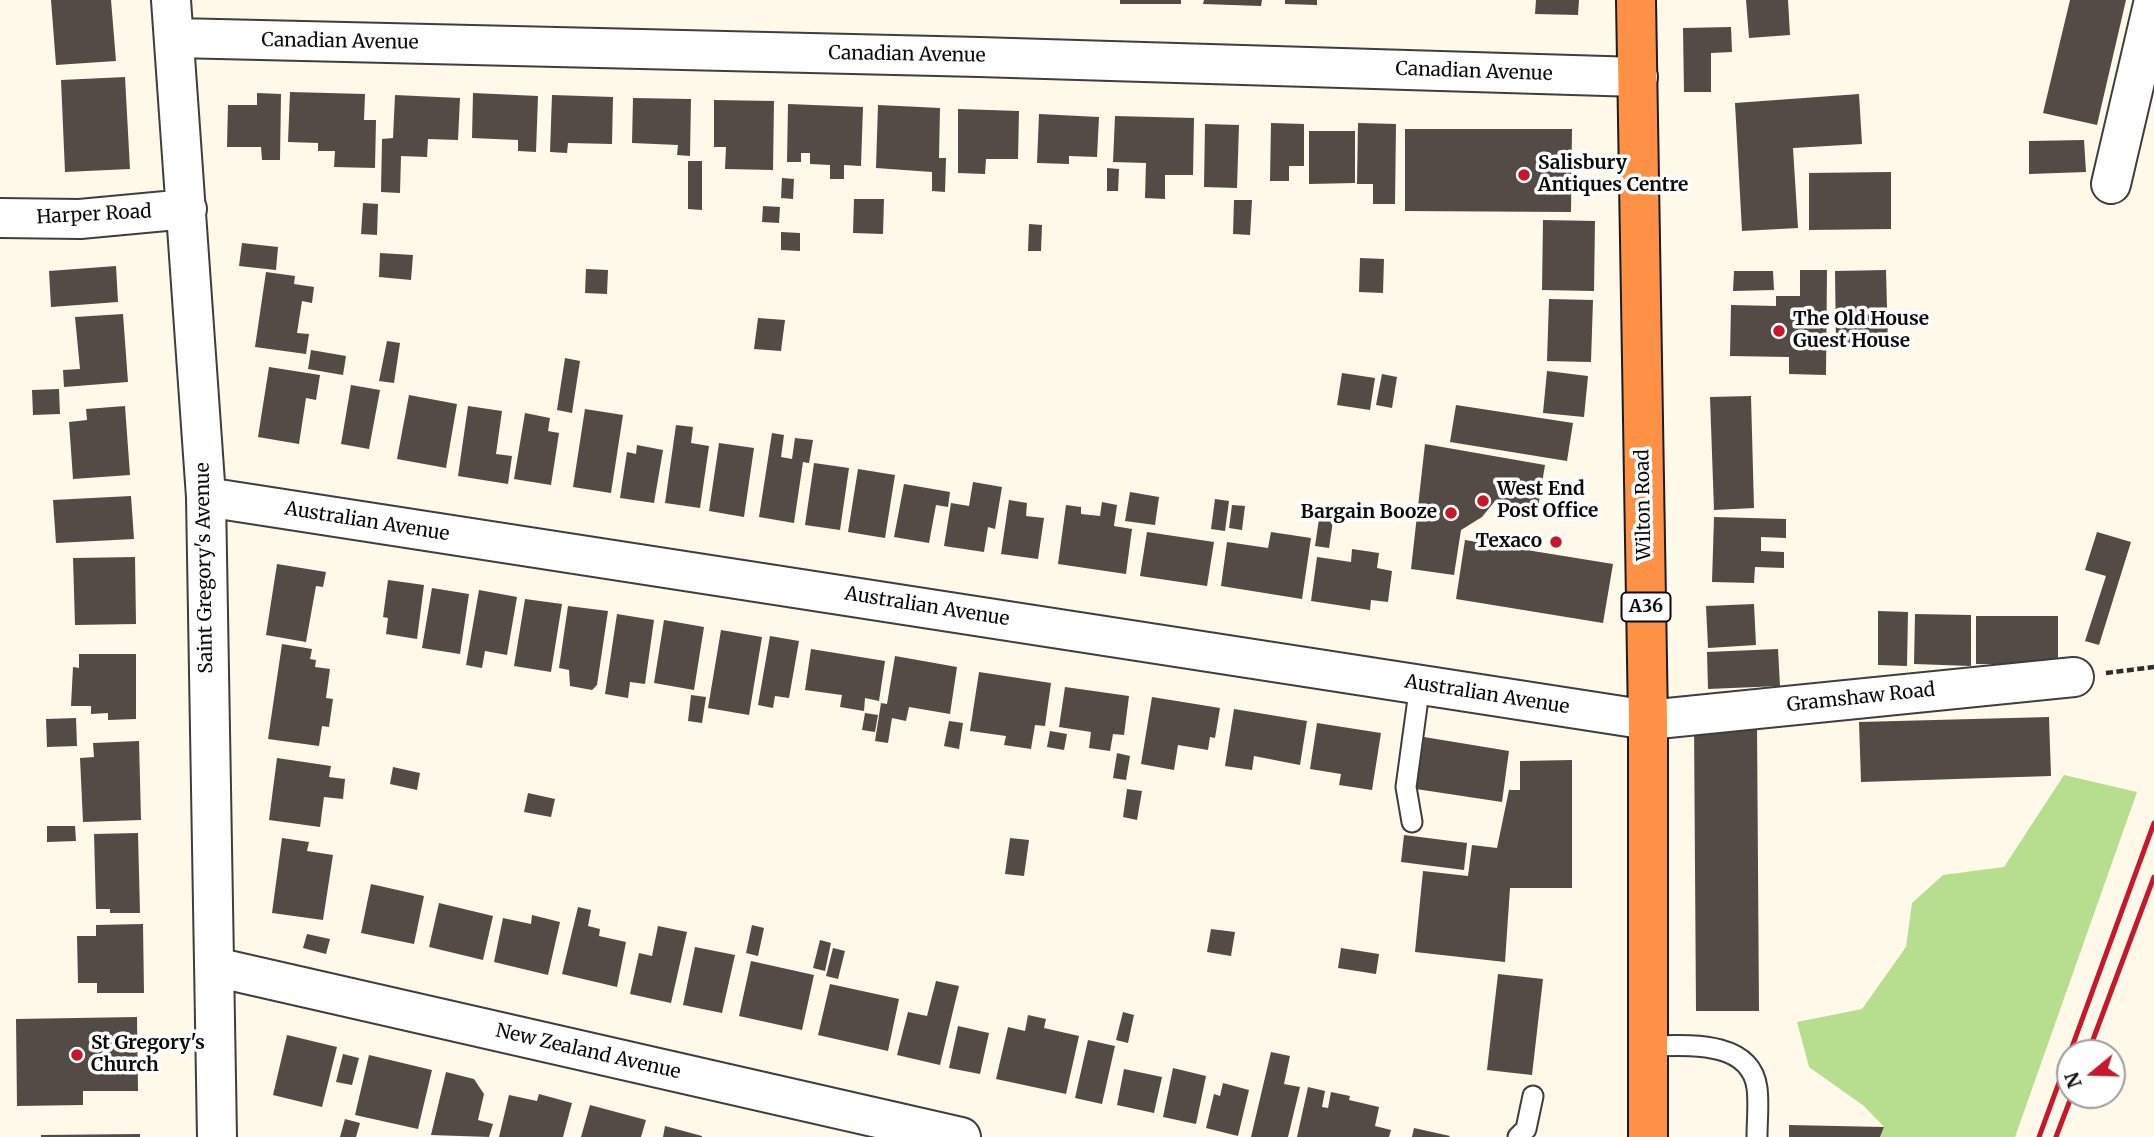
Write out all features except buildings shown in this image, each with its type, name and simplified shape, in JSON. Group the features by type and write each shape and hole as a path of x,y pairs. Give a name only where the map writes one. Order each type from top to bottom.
{"highway":[{"name":"Wilton Road","path":"1636,0 1648,720 1648,1137"}],"street":[{"name":"Saint Gregory's Avenue","path":"171,0 176,38 206,498 209,820 215,967 217,1137"},
{"path":"2111,184 2154,0"},
{"name":"Canadian Avenue","path":"176,38 979,57 1638,77"},
{"name":"Harper Road","path":"0,218 80,219 187,209"},
{"name":"Australian Avenue","path":"206,498 1648,720"},
{"name":"Gramshaw Road","path":"1648,720 2074,677"},
{"name":"New Zealand Avenue","path":"215,967 961,1137"}],"lane":[{"path":"1412,822 1406,787 1420,684"},
{"path":"1647,1046 1705,1047 1731,1052 1749,1069 1757,1087 1757,1137"},
{"path":"1518,1137 1526,1129 1533,1096"}],"path":[{"path":"2074,677 2154,667"}],"green space":[{"path":"2064,775 2137,792 2015,1137 1880,1137 1884,1127 1864,1106 1809,1067 1797,1022 1862,1009 1906,947 1912,903 1943,875 2004,867"}],"railway":[{"path":"2039,1137 2154,823"},
{"path":"2093,1039 2154,877"},
{"path":"2056,1137 2067,1109"}],"place":[{"name":"Salisbury Antiques Centre","path":"1524,175"},
{"name":"The Old House Guest House","path":"1779,331"},
{"name":"West End Post Office","path":"1483,501"},
{"name":"Bargain Booze","path":"1451,513"},
{"name":"Texaco","path":"1556,542"},
{"name":"St Gregory's Church","path":"77,1055"}]}
